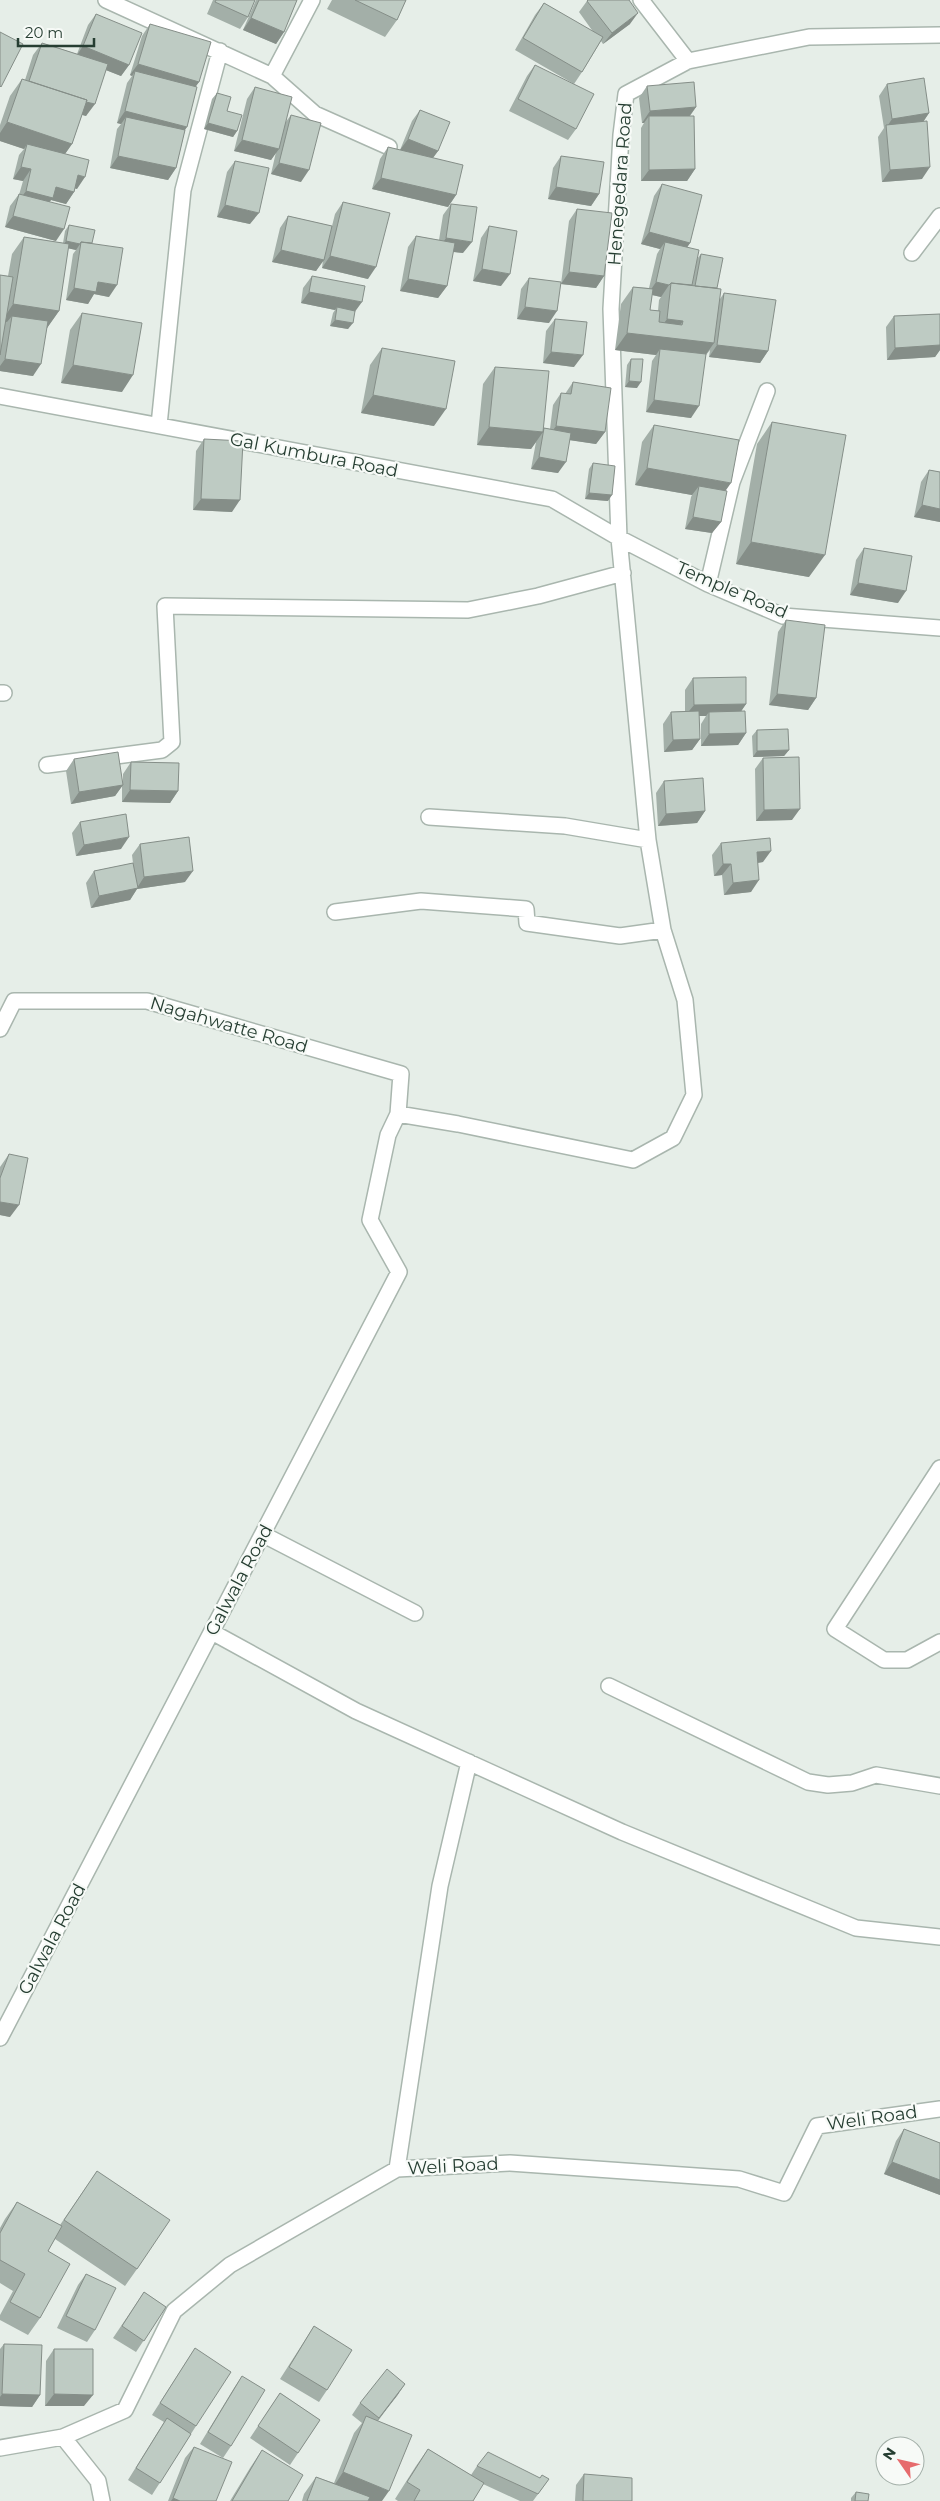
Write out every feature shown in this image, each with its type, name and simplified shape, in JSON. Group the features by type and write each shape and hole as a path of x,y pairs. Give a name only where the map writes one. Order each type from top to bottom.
{"street":[{"path":"106,0 122,3 272,76 315,114 388,147"},
{"path":"272,76 312,0"},
{"path":"641,0 688,61"},
{"name":"Henegedara Road","path":"619,538 611,309 621,135 626,94 688,61 809,37 940,35"},
{"path":"159,425 183,190 220,51"},
{"path":"912,254 940,216"},
{"path":"708,584 732,482 768,391"},
{"name":"Gal Kumbura Road","path":"0,396 552,500 619,538"},
{"path":"398,1114 458,1124 633,1160 672,1138 694,1095 685,1000 663,930 648,840 619,538"},
{"name":"Temple Road","path":"619,538 708,584 782,616 940,628"},
{"path":"47,765 162,750 172,742 165,606 468,610 538,596 623,573"},
{"path":"429,817 565,826 648,840"},
{"path":"335,912 421,901 526,909 527,923 620,936 663,930"},
{"name":"Nagahwatte Road","path":"0,1029 14,1001 147,1001 401,1074 398,1114"},
{"name":"Galwala Road","path":"0,2038 264,1535 399,1272 370,1220 388,1135 398,1114"},
{"path":"940,1468 835,1630 884,1660 908,1660 940,1642"},
{"path":"264,1535 415,1613"},
{"path":"212,1632 356,1711 622,1832 856,1928 940,1937"},
{"path":"609,1686 808,1782 828,1785 852,1783 876,1775 940,1786"},
{"path":"397,2169 440,1886 469,1762"},
{"name":"Weli Road","path":"0,2448 63,2437 125,2410 174,2311 223,2271 397,2169 510,2163 739,2179 784,2193 817,2126 940,2109"},
{"path":"63,2437 98,2481 102,2501"}],"building":[{"path":"216,0 255,0 248,17 215,2"},
{"path":"259,0 297,0 284,32 251,18"},
{"path":"355,0 406,0 397,20"},
{"path":"588,0 629,0 638,13 612,33"},
{"path":"544,3 603,37 582,72 523,38"},
{"path":"96,14 142,33 129,65 83,46"},
{"path":"150,24 211,42 199,82 138,64"},
{"path":"0,32 23,44 1,87 0,86"},
{"path":"42,43 108,64 95,104 29,81"},
{"path":"535,65 594,94 576,129 518,99"},
{"path":"135,71 197,87 187,127 125,111"},
{"path":"924,78 929,113 892,119 887,84"},
{"path":"22,79 87,100 72,144 7,122"},
{"path":"694,82 696,107 650,111 647,86"},
{"path":"255,87 292,97 279,149 242,140"},
{"path":"217,93 231,97 227,111 242,115 237,131 208,123"},
{"path":"420,110 450,122 438,151 408,139"},
{"path":"291,115 321,123 309,170 279,163"},
{"path":"649,116 694,116 695,169 649,170"},
{"path":"126,117 185,130 176,168 118,156"},
{"path":"927,121 930,167 890,170 886,125"},
{"path":"27,144 89,160 85,177 78,175 74,192 56,187 53,198 26,191 31,169 21,167"},
{"path":"388,147 463,165 456,195 381,178"},
{"path":"561,156 604,162 599,194 556,187"},
{"path":"235,161 269,168 259,213 225,205"},
{"path":"662,184 702,195 690,243 649,232"},
{"path":"19,194 70,207 64,229 13,216"},
{"path":"343,202 390,213 376,267 330,256"},
{"path":"451,204 477,207 472,242 446,238"},
{"path":"577,209 612,213 604,276 569,272"},
{"path":"288,216 332,226 324,260 281,250"},
{"path":"69,225 95,230 92,243 81,242 80,244 66,241"},
{"path":"489,226 517,231 510,274 482,269"},
{"path":"416,236 455,243 447,286 408,279"},
{"path":"24,237 69,244 59,311 13,304"},
{"path":"81,242 123,248 117,285 98,282 96,292 74,288"},
{"path":"665,242 699,250 692,285 671,283 669,285 656,282"},
{"path":"701,254 723,258 717,288 695,286"},
{"path":"0,275 13,277 0,355"},
{"path":"312,276 365,286 362,302 309,292"},
{"path":"529,278 561,282 557,311 525,307"},
{"path":"671,283 721,289 714,343 627,333 633,287 653,289 650,310 660,311 659,322 682,325 683,321 667,319"},
{"path":"724,293 776,300 768,351 717,345"},
{"path":"337,307 355,311 353,323 335,320"},
{"path":"82,313 142,323 133,375 73,365"},
{"path":"940,314 940,345 895,348 894,316"},
{"path":"12,316 48,321 41,364 5,359"},
{"path":"555,319 587,322 583,355 551,352"},
{"path":"382,348 455,361 446,409 373,395"},
{"path":"660,349 706,354 699,406 654,400"},
{"path":"631,359 643,359 641,382 629,381"},
{"path":"495,367 549,371 543,432 489,427"},
{"path":"573,382 611,388 605,432 556,426 561,393 571,394"},
{"path":"772,422 846,435 825,555 751,542"},
{"path":"654,425 739,440 731,483 647,468"},
{"path":"544,428 571,433 566,462 539,457"},
{"path":"204,439 243,441 240,500 201,499"},
{"path":"593,463 615,466 612,495 589,493"},
{"path":"929,470 940,472 940,509 922,505"},
{"path":"699,486 727,491 721,522 693,517"},
{"path":"864,548 912,556 906,591 858,583"},
{"path":"786,620 825,625 816,698 777,694"},
{"path":"746,677 746,704 694,705 693,678"},
{"path":"699,711 700,739 673,740 671,712"},
{"path":"745,711 746,733 709,734 709,712"},
{"path":"788,729 789,750 757,751 757,730"},
{"path":"118,752 123,785 79,792 74,759"},
{"path":"799,757 800,809 764,810 763,758"},
{"path":"131,762 179,763 178,791 130,790"},
{"path":"703,778 705,811 666,814 664,781"},
{"path":"126,814 129,837 84,845 80,822"},
{"path":"189,837 193,871 144,877 140,844"},
{"path":"770,838 771,851 757,852 759,880 733,883 731,864 723,864 721,843"},
{"path":"133,863 138,888 99,896 94,871"},
{"path":"9,1154 28,1158 19,1205 0,1202 0,1178"},
{"path":"904,2129 940,2143 940,2180 892,2162"},
{"path":"97,2171 170,2220 137,2269 64,2220"},
{"path":"17,2202 62,2226 48,2251 70,2264 40,2318 10,2302 25,2274 0,2260 0,2233"},
{"path":"86,2274 116,2288 95,2330 66,2316"},
{"path":"144,2292 166,2307 144,2341 122,2326"},
{"path":"314,2326 352,2350 327,2390 289,2367"},
{"path":"4,2344 42,2345 40,2395 2,2394"},
{"path":"195,2348 231,2372 196,2426 160,2403"},
{"path":"54,2349 93,2349 93,2395 54,2394"},
{"path":"387,2369 405,2384 379,2418 360,2403"},
{"path":"242,2376 265,2390 231,2446 208,2432"},
{"path":"280,2393 320,2420 298,2453 258,2426"},
{"path":"366,2416 412,2435 389,2491 343,2472"},
{"path":"167,2418 191,2434 160,2483 136,2468"},
{"path":"194,2447 232,2462 216,2501 180,2501 173,2498"},
{"path":"428,2449 484,2483 473,2501 414,2501 420,2490 407,2482"},
{"path":"262,2450 303,2475 288,2501 232,2501"},
{"path":"488,2452 540,2478 542,2475 549,2479 538,2494 477,2466"},
{"path":"584,2474 632,2478 632,2501 583,2501"},
{"path":"316,2477 370,2497 368,2501 307,2501"},
{"path":"856,2492 869,2494 868,2501 855,2501"}]}
